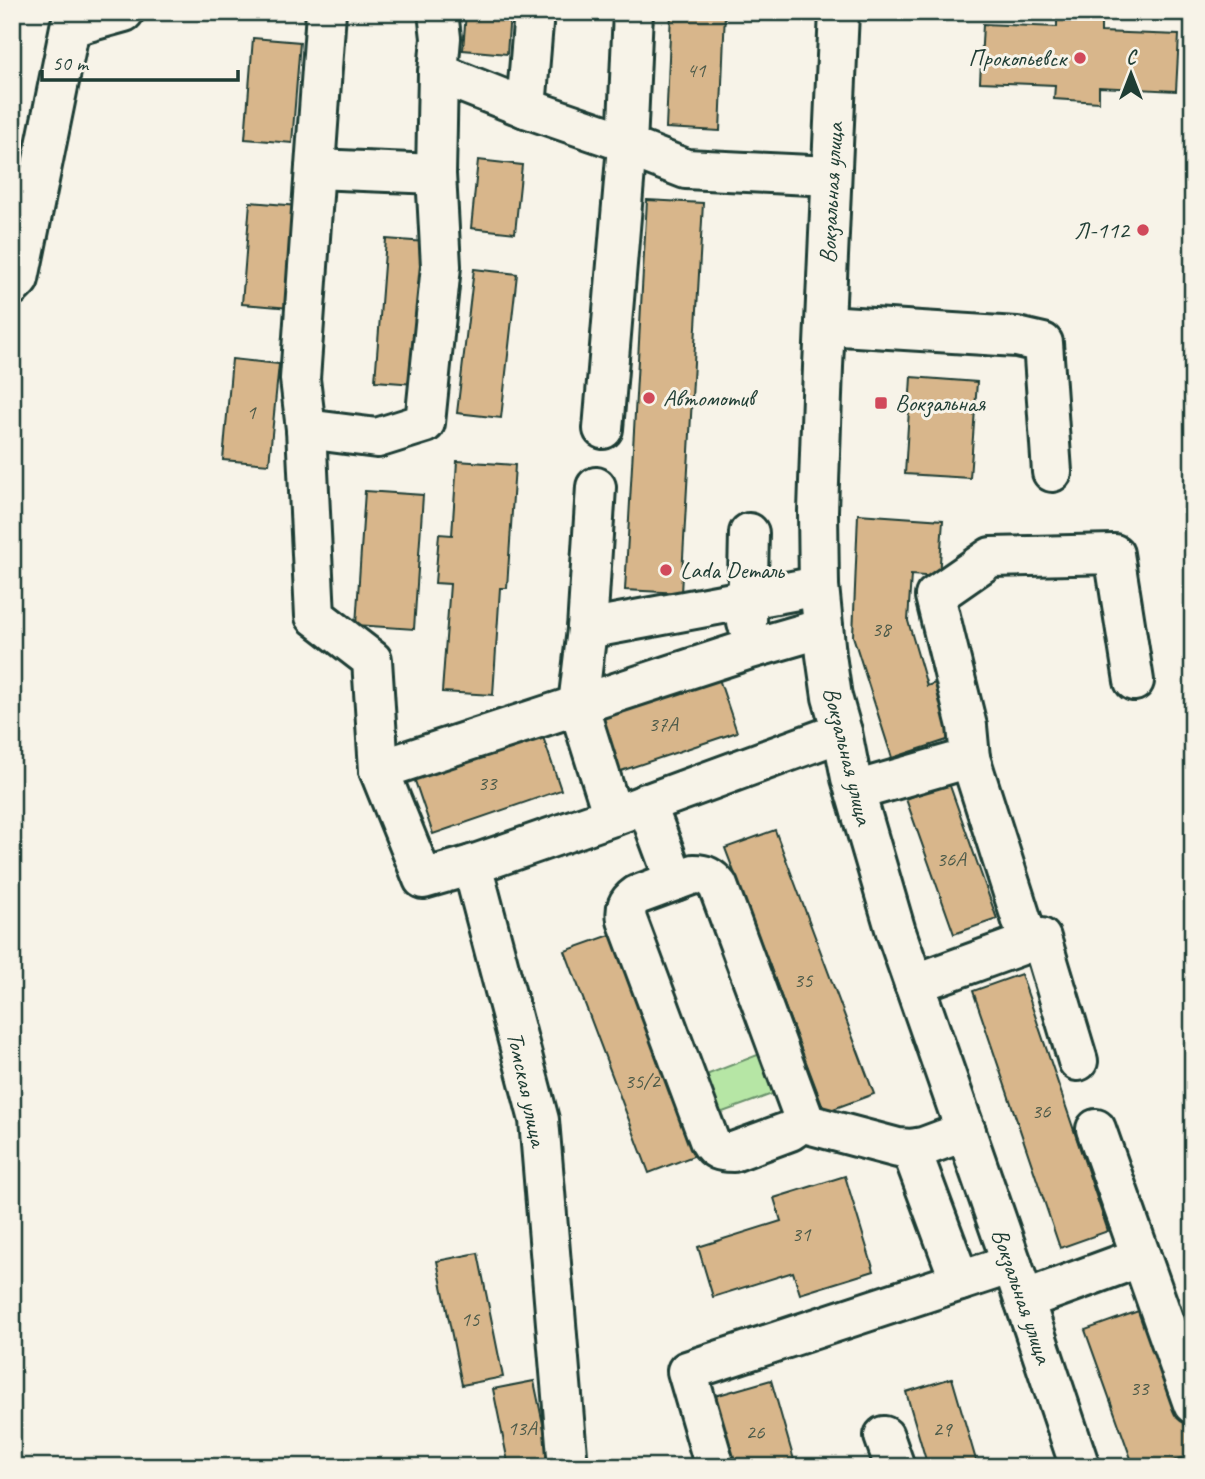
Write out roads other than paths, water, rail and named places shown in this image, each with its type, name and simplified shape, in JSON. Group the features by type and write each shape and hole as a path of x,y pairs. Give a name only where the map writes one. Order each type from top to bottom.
{"main road":[{"path":"12,286 19,279 69,27 124,12"},
{"path":"326,12 300,379 306,429 315,617 372,660 379,771 423,879 472,865 630,810 842,732"},
{"path":"306,429 377,438 425,423 441,266 436,174 441,38 438,12"},
{"path":"526,108 534,12"},
{"path":"603,429 627,146 633,12"},
{"name":"Вокзальная улица","path":"839,12 818,511 819,586 832,697 855,791 896,932 1080,1467"},
{"path":"438,73 526,108 616,139 627,146 687,169 831,176"},
{"path":"315,169 436,174"},
{"path":"825,325 1017,337 1043,343 1052,472"},
{"path":"596,487 587,629 578,705 630,810 675,881"},
{"path":"747,650 749,533"},
{"path":"1028,943 970,758 967,726 934,596 991,557 1114,554 1134,681"},
{"path":"587,629 819,586"},
{"path":"379,771 747,650 823,628"},
{"path":"855,791 970,758"},
{"name":"Томская улица","path":"472,865 539,1120 568,1467"},
{"path":"701,874 713,879 718,886 801,1106 800,1122 790,1130 733,1152 718,1151 709,1140 625,912 630,900 637,895 675,881 701,874"},
{"path":"914,984 1041,938 1078,1061"},
{"path":"800,1122 911,1149 966,1130"},
{"path":"1096,1129 1193,1404"},
{"path":"911,1149 960,1281"},
{"path":"1024,1300 1141,1257"},
{"path":"715,1467 687,1371 1012,1264"}],"place":[{"name":"Прокопьевск","path":"1080,58"},
{"name":"Л-112","path":"1143,230"},
{"name":"Автомотив","path":"649,398"},
{"name":"Вокзальная","path":"881,403"},
{"name":"Lada Dеталь","path":"666,570"}]}
